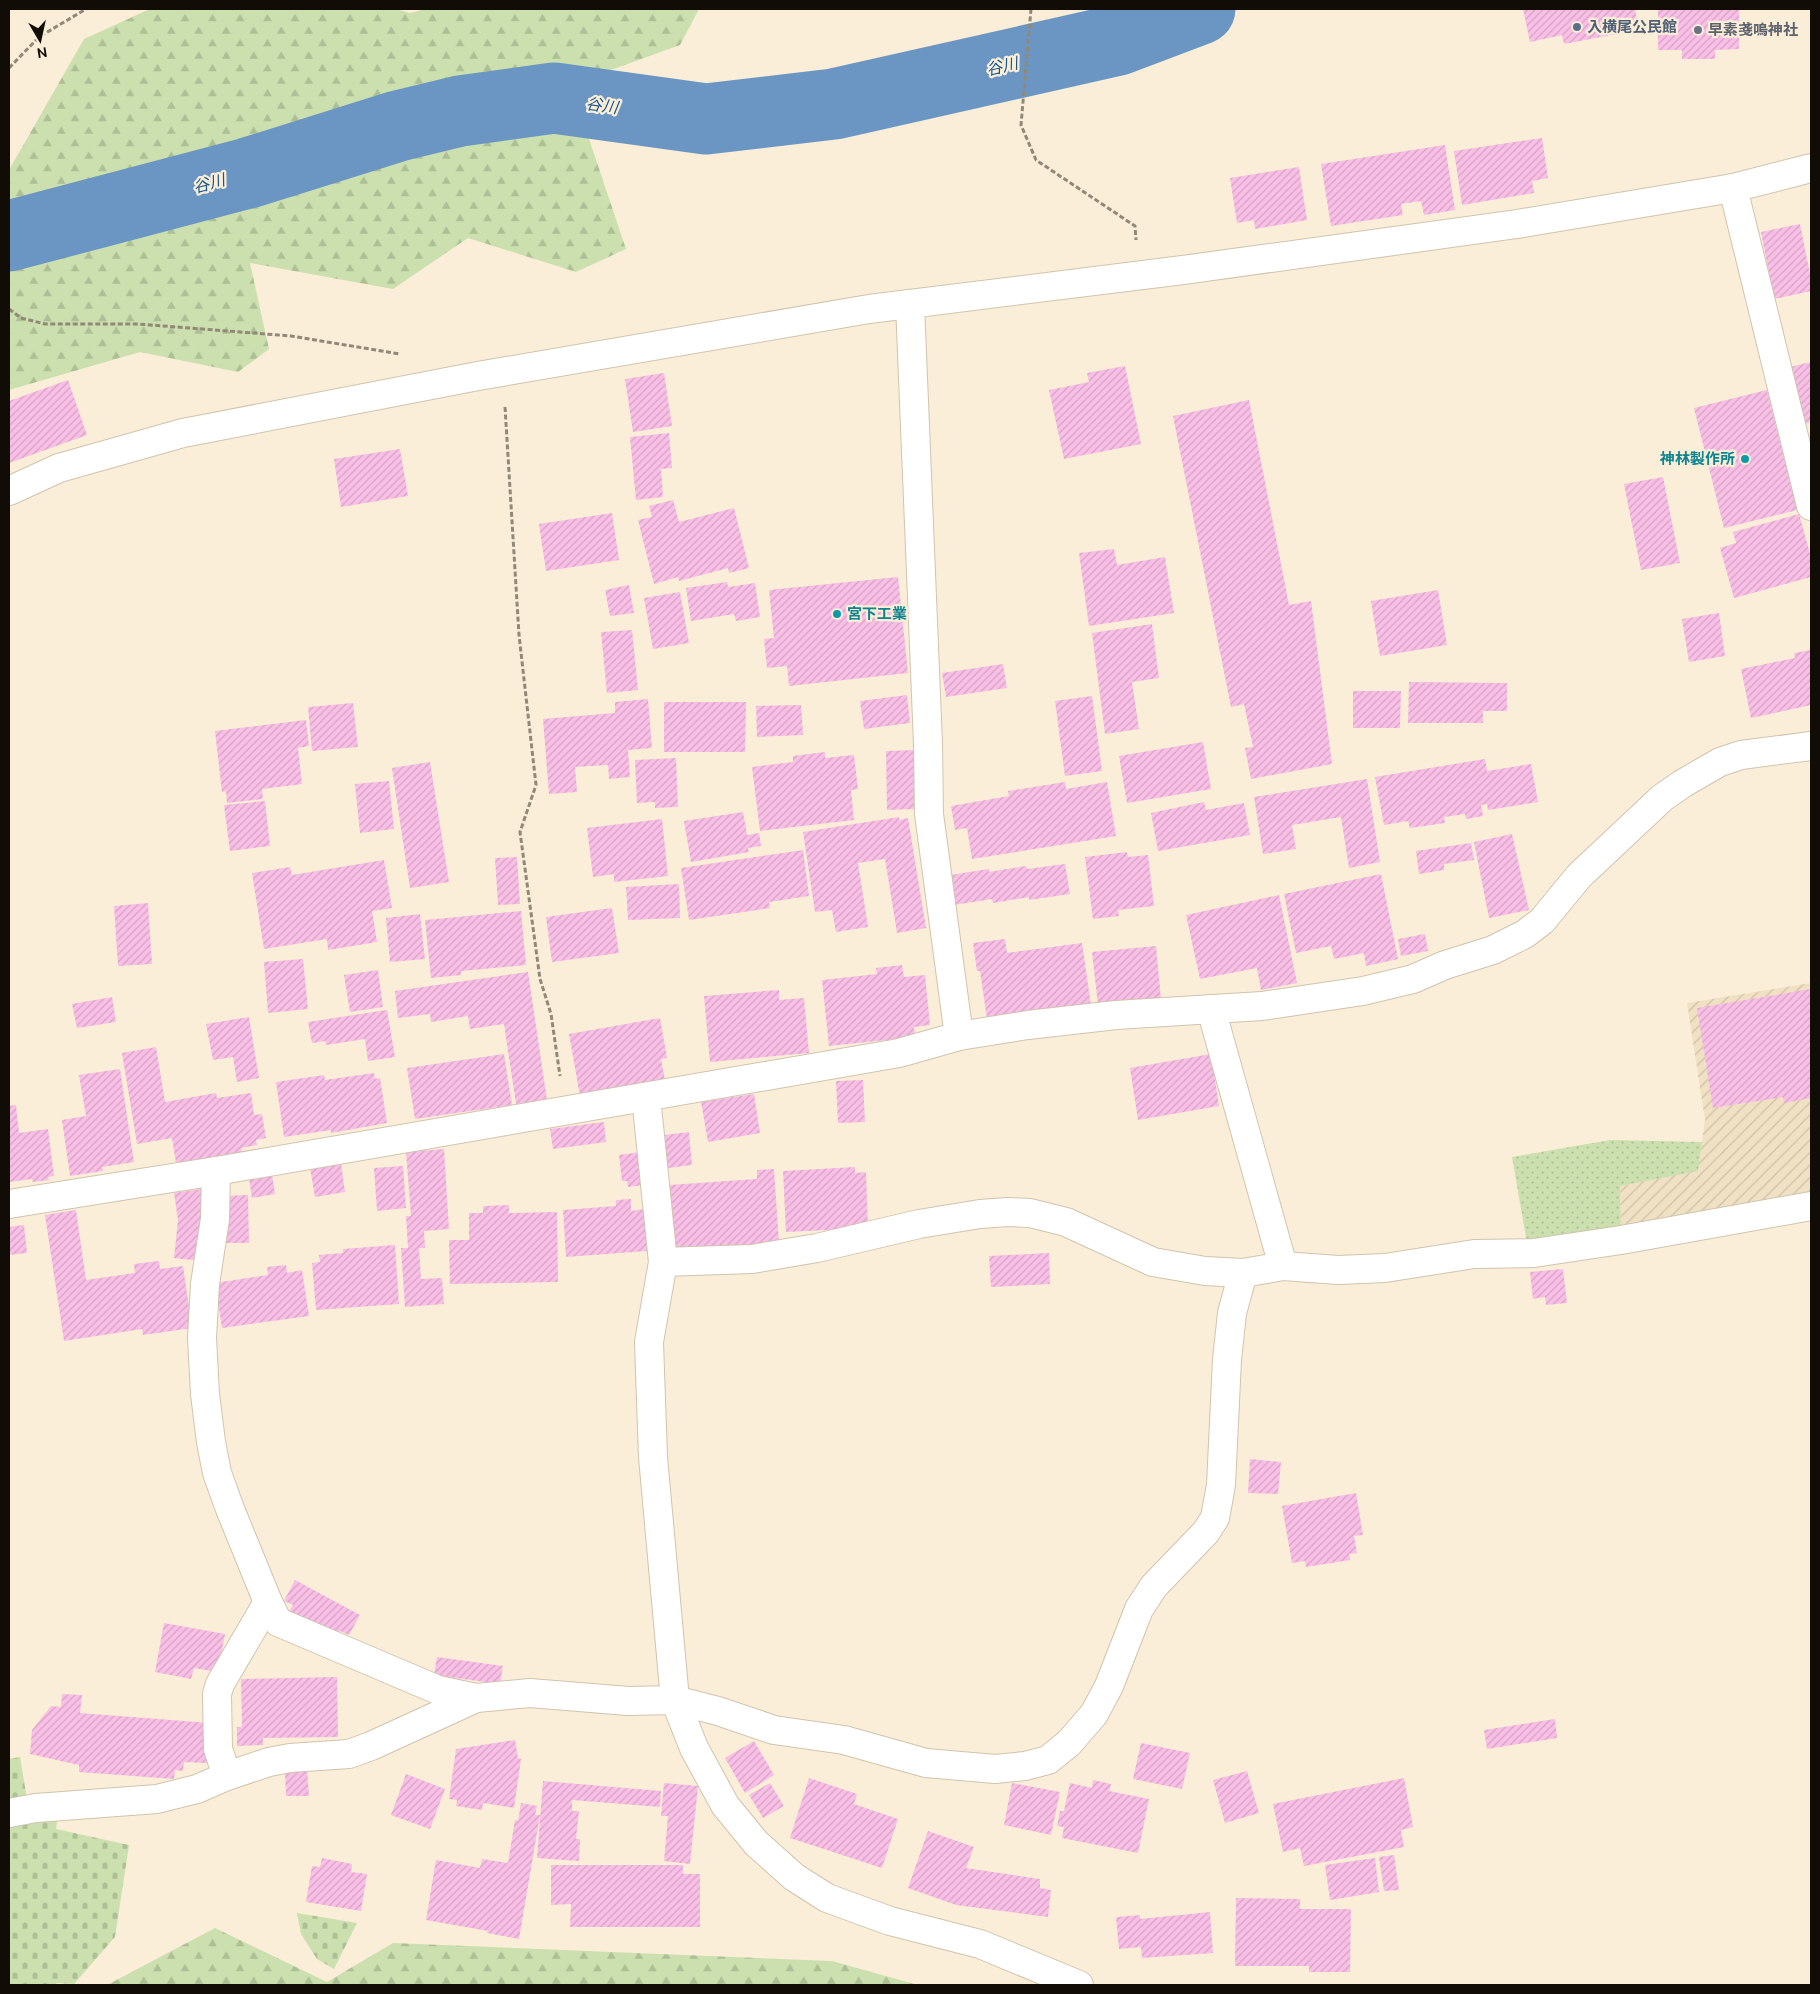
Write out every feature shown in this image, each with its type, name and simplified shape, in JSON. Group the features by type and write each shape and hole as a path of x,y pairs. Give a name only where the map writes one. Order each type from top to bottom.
{"street":[{"path":"9,491 59,468 183,432 503,372 869,309 1140,276 1517,224 1733,188 1811,168"},
{"path":"1733,188 1811,506"},
{"path":"910,304 928,744 929,814 959,1036"},
{"path":"9,1204 216,1171 899,1053 959,1036 1028,1025 1116,1015 1262,1006 1363,991 1413,979 1445,965 1493,950 1525,934 1542,920 1579,876 1662,798 1682,784 1720,762 1741,755 1811,746"},
{"path":"1211,1009 1283,1266"},
{"path":"646,1097 663,1262 649,1342 654,1457 675,1700 694,1748 725,1805 756,1843 794,1877 827,1898 890,1921 980,1944 1079,1985"},
{"path":"216,1171 215,1219 205,1284 202,1338 207,1413 217,1473 268,1602 278,1622 438,1690 476,1698 530,1693 628,1701 675,1700 718,1711 774,1730 844,1740 926,1764 995,1769 1025,1766 1048,1760 1069,1744 1094,1714 1109,1686 1138,1609 1154,1586 1206,1532 1214,1518 1221,1485 1227,1360 1232,1314 1243,1274"},
{"path":"663,1262 752,1259 817,1248 919,1224 980,1214 1008,1212 1030,1213 1066,1222 1153,1262 1205,1271 1243,1274 1283,1266 1338,1270 1385,1268 1474,1254 1534,1253 1811,1209"},
{"path":"227,1776 218,1749 217,1694 220,1684 268,1602"},
{"path":"9,1813 36,1808 157,1799 196,1789 268,1762 290,1758 348,1754 371,1746 476,1698"}],"path":[{"path":"9,68 39,37 86,9"},
{"path":"1031,9 1022,125 1036,160 1135,226 1140,276"},
{"path":"9,309 21,318 45,324 138,324 291,336 401,354"},
{"path":"503,372 518,636 536,785 520,832 540,979 552,1014 565,1111"}],"shaded area":[{"path":"1811,983 1811,1196 1621,1231 1620,1186 1698,1170 1705,1120 1687,1003"}],"green space":[{"path":"150,9 396,9 410,13 426,9 699,9 680,45 600,74 586,130 626,249 576,272 468,238 393,289 250,263 269,349 238,372 140,352 9,390 9,170 84,39"},
{"path":"1610,1140 1702,1142 1698,1171 1620,1186 1621,1231 1527,1243 1512,1157"},
{"path":"20,1757 27,1799 9,1802 9,1759"},
{"path":"58,1816 56,1829 129,1845 115,1937 74,1984 9,1985 9,1825"},
{"path":"297,1913 357,1923 334,1969 317,1959 301,1934"},
{"path":"215,1928 327,1982 393,1943 832,1961 918,1985 107,1985"}],"building":[{"name":"入横尾公民館","path":"1523,9 1635,9 1637,21 1626,22 1627,32 1564,44 1562,35 1530,42"},
{"name":"早素戔嗚神社","path":"1658,10 1739,10 1739,49 1715,50 1715,59 1682,59 1682,50 1658,50"},
{"path":"1542,138 1548,178 1532,181 1534,193 1462,205 1454,151"},
{"path":"1445,145 1455,210 1424,215 1421,201 1401,204 1403,215 1331,226 1321,164"},
{"path":"1299,167 1307,220 1255,229 1254,220 1237,223 1230,178"},
{"path":"1800,224 1811,279 1811,291 1774,299 1761,232"},
{"path":"1811,362 1811,422 1801,425 1786,368"},
{"path":"1125,366 1141,444 1064,459 1049,390 1089,382 1087,373"},
{"path":"664,373 672,426 633,432 625,379"},
{"path":"68,380 87,435 9,463 9,401"},
{"name":"神林製作所","path":"1767,390 1797,510 1724,528 1694,408"},
{"path":"1249,400 1289,605 1311,601 1332,764 1251,779 1245,748 1253,747 1244,704 1231,707 1173,416"},
{"path":"669,433 672,468 661,469 663,497 636,500 630,437"},
{"path":"400,449 408,496 341,507 334,459"},
{"path":"1663,477 1680,563 1641,570 1624,484"},
{"path":"673,500 679,522 734,508 749,568 729,573 728,568 679,581 678,577 654,584 638,520 652,517 649,506"},
{"path":"612,513 619,560 546,571 539,524"},
{"path":"1799,514 1811,557 1811,577 1734,598 1720,548 1736,543 1733,532"},
{"path":"1114,549 1117,565 1165,557 1174,613 1089,626 1079,553"},
{"name":"宮下工業","path":"898,577 908,673 789,686 787,666 767,668 764,639 774,638 769,590"},
{"path":"727,582 728,587 755,583 760,617 736,621 734,614 691,621 686,588"},
{"path":"629,585 634,613 610,616 605,590"},
{"path":"1438,590 1447,645 1380,656 1371,601"},
{"path":"680,592 689,643 653,649 644,598"},
{"path":"1719,613 1725,656 1689,662 1682,619"},
{"path":"1152,624 1159,678 1132,682 1139,729 1105,734 1092,633"},
{"path":"632,630 638,690 607,693 601,632"},
{"path":"1811,650 1811,705 1751,718 1741,669 1795,658 1794,653"},
{"path":"1003,664 1007,688 946,697 942,673"},
{"path":"1409,682 1507,683 1507,711 1483,711 1483,723 1408,723"},
{"path":"1353,691 1401,691 1400,728 1353,728"},
{"path":"907,695 910,723 864,729 860,701"},
{"path":"1092,696 1102,771 1065,776 1055,701"},
{"path":"648,699 652,748 628,750 630,777 609,779 608,765 575,767 577,792 549,794 543,719 615,713 615,702"},
{"path":"664,702 746,702 745,752 664,752"},
{"path":"353,703 358,747 312,751 308,707"},
{"path":"801,705 803,735 757,737 756,706"},
{"path":"306,720 309,746 298,748 302,784 262,789 263,799 227,803 226,791 222,792 215,731"},
{"path":"1203,742 1211,789 1127,803 1119,756"},
{"path":"914,750 915,809 887,810 886,751"},
{"path":"825,752 825,758 854,755 858,789 851,790 854,820 760,831 752,767 793,762 793,756"},
{"path":"676,758 678,807 655,808 655,802 637,803 635,760"},
{"path":"1485,759 1487,771 1531,764 1538,802 1488,810 1487,804 1481,805 1483,816 1466,819 1465,814 1444,817 1445,823 1410,828 1408,821 1384,825 1375,777"},
{"path":"430,762 449,882 410,888 392,768"},
{"path":"1367,779 1380,862 1349,868 1341,817 1292,825 1296,849 1263,854 1254,797"},
{"path":"389,781 394,829 360,833 355,784"},
{"path":"1065,782 1066,789 1107,782 1116,836 972,859 967,828 955,830 951,806 1009,796 1008,791"},
{"path":"265,801 270,846 230,851 224,805"},
{"path":"1204,802 1206,810 1244,803 1250,835 1158,851 1151,813"},
{"path":"743,812 747,835 759,833 761,846 748,848 749,852 691,862 684,821"},
{"path":"899,817 899,820 908,818 926,928 897,933 885,859 858,863 868,927 836,932 832,910 815,912 803,832"},
{"path":"662,819 668,876 614,882 614,874 593,877 587,828"},
{"path":"1512,834 1529,910 1489,918 1474,842"},
{"path":"1471,843 1474,860 1444,864 1444,870 1419,874 1416,851"},
{"path":"803,850 809,896 769,902 770,908 689,920 681,868"},
{"path":"1127,852 1128,857 1148,855 1154,906 1118,910 1119,916 1093,919 1085,857"},
{"path":"517,857 520,904 498,905 495,858"},
{"path":"384,860 392,908 372,911 377,942 328,950 327,939 264,949 252,873 290,867 292,875"},
{"path":"1065,864 1070,894 1029,900 1029,897 993,903 992,899 954,905 950,875 989,869 989,872 1026,866 1027,869"},
{"path":"1381,874 1398,959 1366,966 1364,953 1334,959 1331,946 1296,953 1284,894"},
{"path":"679,884 680,918 628,920 626,887"},
{"path":"1279,895 1297,983 1261,990 1257,968 1200,979 1186,915"},
{"path":"148,903 152,964 118,966 114,906"},
{"path":"612,908 619,953 552,962 546,917"},
{"path":"521,911 526,965 461,971 461,975 431,978 425,920"},
{"path":"420,914 425,959 390,962 386,918"},
{"path":"1425,934 1428,951 1401,956 1398,939"},
{"path":"1005,939 1007,953 1082,943 1091,1005 987,1019 980,971 977,971 973,943"},
{"path":"1156,946 1161,999 1098,1005 1092,952"},
{"path":"303,959 308,1009 268,1013 264,962"},
{"path":"902,965 904,977 925,975 930,1025 914,1027 915,1037 829,1046 822,980 877,974 876,968"},
{"path":"378,970 383,1007 350,1012 344,975"},
{"path":"528,972 547,1100 516,1104 504,1024 470,1029 468,1016 431,1022 430,1014 398,1018 395,991"},
{"path":"1811,989 1811,1098 1784,1103 1783,1097 1713,1108 1697,1008"},
{"path":"779,990 779,1000 804,998 809,1053 710,1062 704,996"},
{"path":"112,997 116,1022 77,1028 72,1004"},
{"path":"387,1010 395,1057 368,1061 365,1039 326,1045 325,1041 312,1043 308,1022"},
{"path":"249,1017 259,1078 237,1082 233,1057 213,1060 206,1024"},
{"path":"660,1018 667,1058 661,1059 665,1080 580,1096 569,1034"},
{"path":"156,1047 165,1102 216,1093 217,1098 251,1093 254,1115 262,1114 266,1138 256,1140 257,1145 241,1148 242,1153 176,1163 172,1138 137,1144 122,1053"},
{"path":"504,1054 512,1105 415,1119 407,1068"},
{"path":"1211,1054 1219,1106 1138,1120 1130,1068"},
{"path":"120,1069 134,1162 102,1167 103,1171 70,1176 62,1120 86,1116 79,1075"},
{"path":"374,1073 375,1079 380,1078 387,1123 331,1133 331,1130 284,1137 276,1082 324,1075 325,1080"},
{"path":"863,1080 865,1122 838,1123 836,1081"},
{"path":"754,1094 760,1133 708,1142 701,1102"},
{"path":"16,1105 19,1133 48,1129 54,1176 48,1177 49,1180 33,1182 32,1179 9,1182 9,1106"},
{"path":"604,1122 606,1142 553,1149 550,1129"},
{"path":"689,1132 692,1165 668,1168 664,1135"},
{"path":"444,1149 449,1229 424,1231 425,1248 419,1248 421,1279 442,1278 444,1304 405,1307 401,1248 408,1248 406,1216 411,1216 406,1152"},
{"path":"641,1152 644,1185 628,1187 627,1181 622,1181 619,1155"},
{"path":"341,1163 345,1192 315,1197 310,1168"},
{"path":"403,1166 406,1208 377,1211 374,1168"},
{"path":"855,1167 855,1173 866,1172 868,1228 786,1232 783,1171"},
{"path":"774,1169 779,1244 673,1250 669,1185 757,1179 757,1170"},
{"path":"272,1174 275,1194 252,1198 249,1178"},
{"path":"201,1189 206,1217 201,1261 174,1258 178,1220 174,1193"},
{"path":"248,1195 249,1243 224,1243 223,1196"},
{"path":"631,1199 631,1211 644,1209 647,1251 566,1257 563,1210 616,1206 616,1200"},
{"path":"509,1205 509,1213 557,1212 558,1282 450,1284 449,1240 469,1240 469,1213 483,1213 483,1206"},
{"path":"76,1210 86,1280 135,1273 134,1264 159,1261 160,1269 183,1266 192,1328 143,1335 142,1329 64,1341 45,1215"},
{"path":"24,1225 27,1253 9,1255 9,1227"},
{"path":"395,1245 399,1304 316,1310 312,1263 320,1262 319,1255 343,1253 343,1249"},
{"path":"1049,1253 1050,1284 991,1287 989,1256"},
{"path":"286,1265 287,1273 302,1270 309,1316 222,1328 215,1283 268,1275 267,1267"},
{"path":"1563,1269 1567,1303 1546,1305 1545,1297 1533,1299 1530,1272"},
{"path":"1250,1459 1281,1462 1278,1494 1248,1493"},
{"path":"1356,1493 1363,1535 1354,1536 1357,1553 1349,1554 1350,1560 1306,1567 1305,1561 1292,1563 1282,1506"},
{"path":"295,1580 360,1615 349,1635 340,1631 337,1638 289,1612 293,1605 284,1601"},
{"path":"164,1623 225,1634 218,1672 194,1668 191,1679 155,1672"},
{"path":"437,1657 503,1666 500,1684 434,1675"},
{"path":"337,1677 338,1737 263,1738 263,1745 237,1746 237,1727 242,1727 241,1679"},
{"path":"62,1694 82,1695 80,1713 210,1723 207,1763 184,1762 183,1771 175,1770 174,1779 79,1772 79,1765 30,1754 32,1730 51,1706 61,1707"},
{"path":"1555,1719 1557,1738 1487,1749 1484,1730"},
{"path":"515,1740 518,1758 521,1759 514,1808 483,1803 482,1810 456,1806 457,1800 449,1799 456,1749"},
{"path":"754,1741 774,1775 745,1793 725,1758"},
{"path":"1141,1743 1190,1753 1182,1789 1133,1779"},
{"path":"307,1768 309,1796 286,1796 285,1770"},
{"path":"1247,1771 1259,1813 1225,1823 1213,1780"},
{"path":"406,1774 445,1789 430,1829 391,1815"},
{"path":"809,1778 857,1794 854,1804 898,1819 882,1868 790,1838"},
{"path":"1404,1778 1413,1827 1401,1830 1404,1847 1304,1866 1300,1848 1283,1852 1273,1804"},
{"path":"1093,1780 1111,1784 1109,1791 1149,1799 1138,1853 1062,1838 1064,1827 1057,1826 1060,1811 1064,1811 1070,1783 1092,1788"},
{"path":"543,1781 661,1791 660,1807 572,1800 572,1811 579,1811 576,1839 580,1839 579,1861 537,1858"},
{"path":"664,1783 698,1786 690,1864 664,1861 668,1816 661,1816"},
{"path":"770,1783 784,1806 763,1818 749,1795"},
{"path":"1012,1783 1060,1792 1051,1835 1004,1825"},
{"path":"521,1803 537,1806 535,1815 540,1815 519,1939 487,1933 488,1931 426,1920 436,1860 480,1868 482,1859 508,1863 515,1820 518,1821"},
{"path":"928,1831 974,1847 966,1868 1040,1879 1040,1888 1051,1890 1048,1917 956,1905 908,1888"},
{"path":"1394,1855 1399,1890 1384,1891 1379,1857"},
{"path":"322,1858 352,1864 351,1872 367,1874 361,1911 306,1902 312,1866 320,1867"},
{"path":"1375,1858 1379,1892 1330,1900 1325,1865"},
{"path":"551,1865 683,1865 683,1874 700,1874 700,1927 570,1927 571,1904 551,1905"},
{"path":"1236,1898 1300,1899 1300,1909 1351,1909 1350,1972 1309,1972 1309,1966 1235,1966"},
{"path":"1210,1912 1213,1953 1142,1958 1141,1947 1119,1949 1116,1917 1140,1915 1140,1919"}],"waterway":[{"name":"谷川","path":"9,236 248,173 398,126 460,111 554,98 706,119 834,104 1118,40 1200,9"}],"place":[{"name":"入横尾公民館","path":"1577,27"},
{"name":"早素戔嗚神社","path":"1698,30"},
{"name":"神林製作所","path":"1745,459"},
{"name":"宮下工業","path":"837,614"}]}
